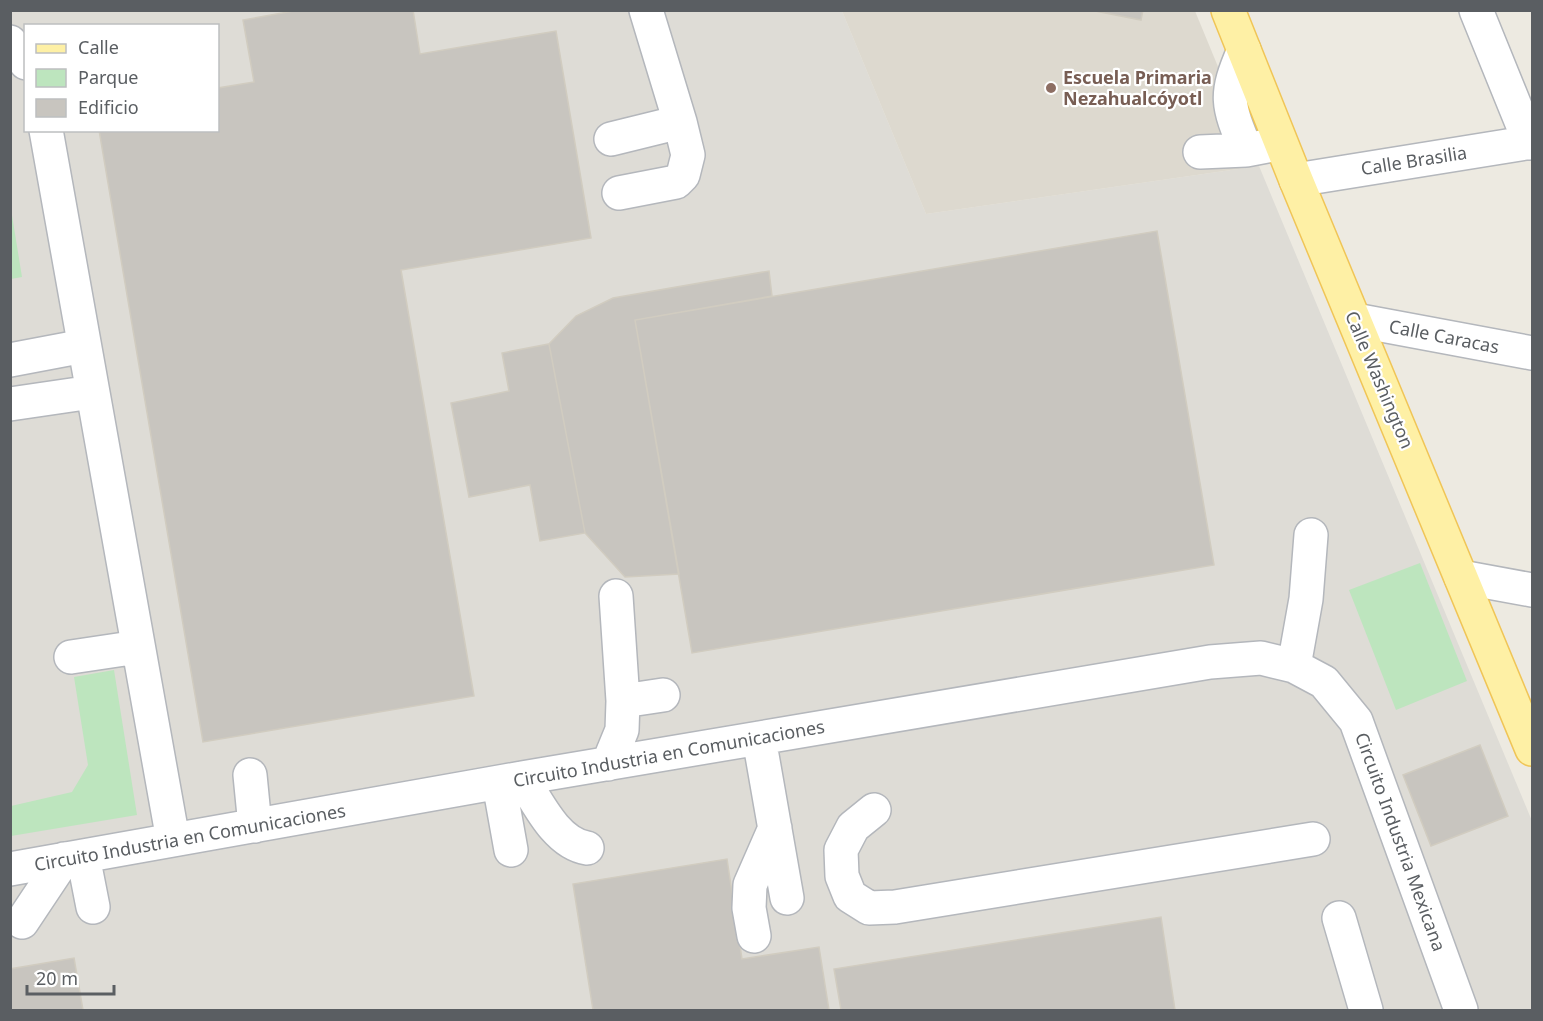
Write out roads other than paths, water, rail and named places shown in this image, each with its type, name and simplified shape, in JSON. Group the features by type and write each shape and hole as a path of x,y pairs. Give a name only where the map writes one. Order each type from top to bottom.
{"main road":[{"name":"Calle Washington","path":"1228,10 1296,180 1533,749"}],"street":[{"path":"619,193 676,182 683,175 688,155 646,10"},
{"path":"1476,10 1531,142"},
{"path":"10,42 24,60"},
{"path":"1244,50 1232,76 1229,97 1231,110 1246,150"},
{"path":"611,139 680,122"},
{"path":"46,132 173,840"},
{"path":"1200,152 1246,150 1281,142"},
{"name":"Calle Brasilia","path":"1296,180 1531,142"},
{"name":"Calle Caracas","path":"1354,320 1533,353"},
{"path":"10,360 84,346"},
{"path":"10,404 92,392"},
{"path":"1294,666 1306,599 1311,536"},
{"path":"1461,577 1533,590"},
{"path":"608,764 622,730 623,701 616,596"},
{"path":"71,657 138,647"},
{"name":"Circuito Industria en Comunicaciones","path":"10,869 608,764 1210,662 1261,658 1294,666 1324,682"},
{"name":"Circuito Industria Mexicana","path":"1324,682 1356,721 1461,1011"},
{"path":"623,701 663,694"},
{"path":"759,738 787,898"},
{"path":"250,776 255,826"},
{"path":"511,781 569,842 587,848"},
{"path":"511,781 511,850"},
{"path":"874,810 853,827 841,850 842,876 850,896 869,908 906,906 1313,838"},
{"path":"754,936 749,908 750,885 775,828"},
{"path":"22,922 74,858 93,907"},
{"path":"1339,918 1365,1011"}],"place":[{"name":"Escuela Primaria Nezahualcóyotl","path":"1051,88"}]}
